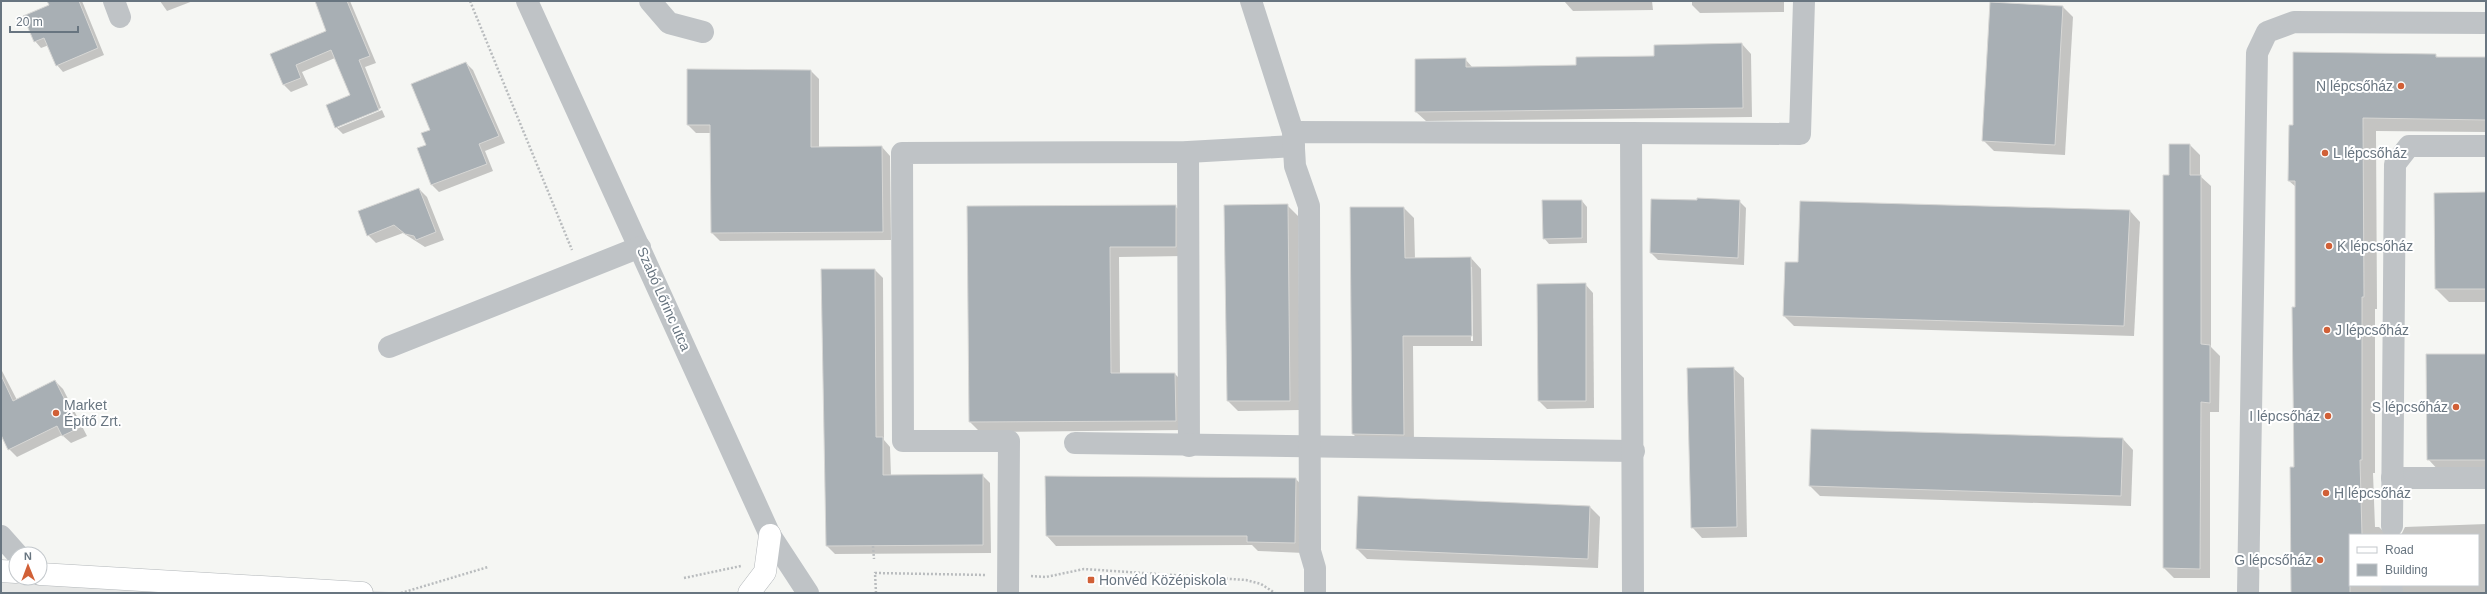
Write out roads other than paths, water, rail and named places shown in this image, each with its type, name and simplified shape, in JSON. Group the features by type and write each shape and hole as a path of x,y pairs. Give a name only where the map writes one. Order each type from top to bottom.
{"main road":[{"path":"749,593 765,572 770,535"},
{"path":"48,574 362,593"}],"street":[{"name":"Szabó Lőrinc utca","path":"527,1 640,246 770,535 808,593"},
{"path":"650,1 669,23 703,32"},
{"path":"1251,1 1293,139 1296,166 1309,206 1310,551 1316,568 1315,593"},
{"path":"1008,584 1009,441 903,441 902,153 1188,152 1293,139 1631,133 1800,134 1804,1"},
{"path":"2248,593 2257,53 2267,32 2294,22 2486,23"},
{"path":"1631,133 1634,451 1633,593"},
{"path":"2392,526 2395,164 2409,146 2486,146"},
{"path":"1188,152 1189,446"},
{"path":"389,347 640,246"},
{"path":"1075,443 1310,448 1634,451"},
{"path":"2392,478 2486,478"},
{"path":"1,536 10,546"}],"place":[{"name":"N lépcsőház","path":"2401,86"},
{"name":"L lépcsőház","path":"2325,153"},
{"name":"K lépcsőház","path":"2329,246"},
{"name":"J lépcsőház","path":"2327,330"},
{"name":"S lépcsőház","path":"2456,407"},
{"name":"Market Építő Zrt.","path":"56,413"},
{"name":"I lépcsőház","path":"2328,416"},
{"name":"H lépcsőház","path":"2326,493"},
{"name":"G lépcsőház","path":"2320,560"},
{"name":"Honvéd Középiskola","path":"1091,580"}]}
